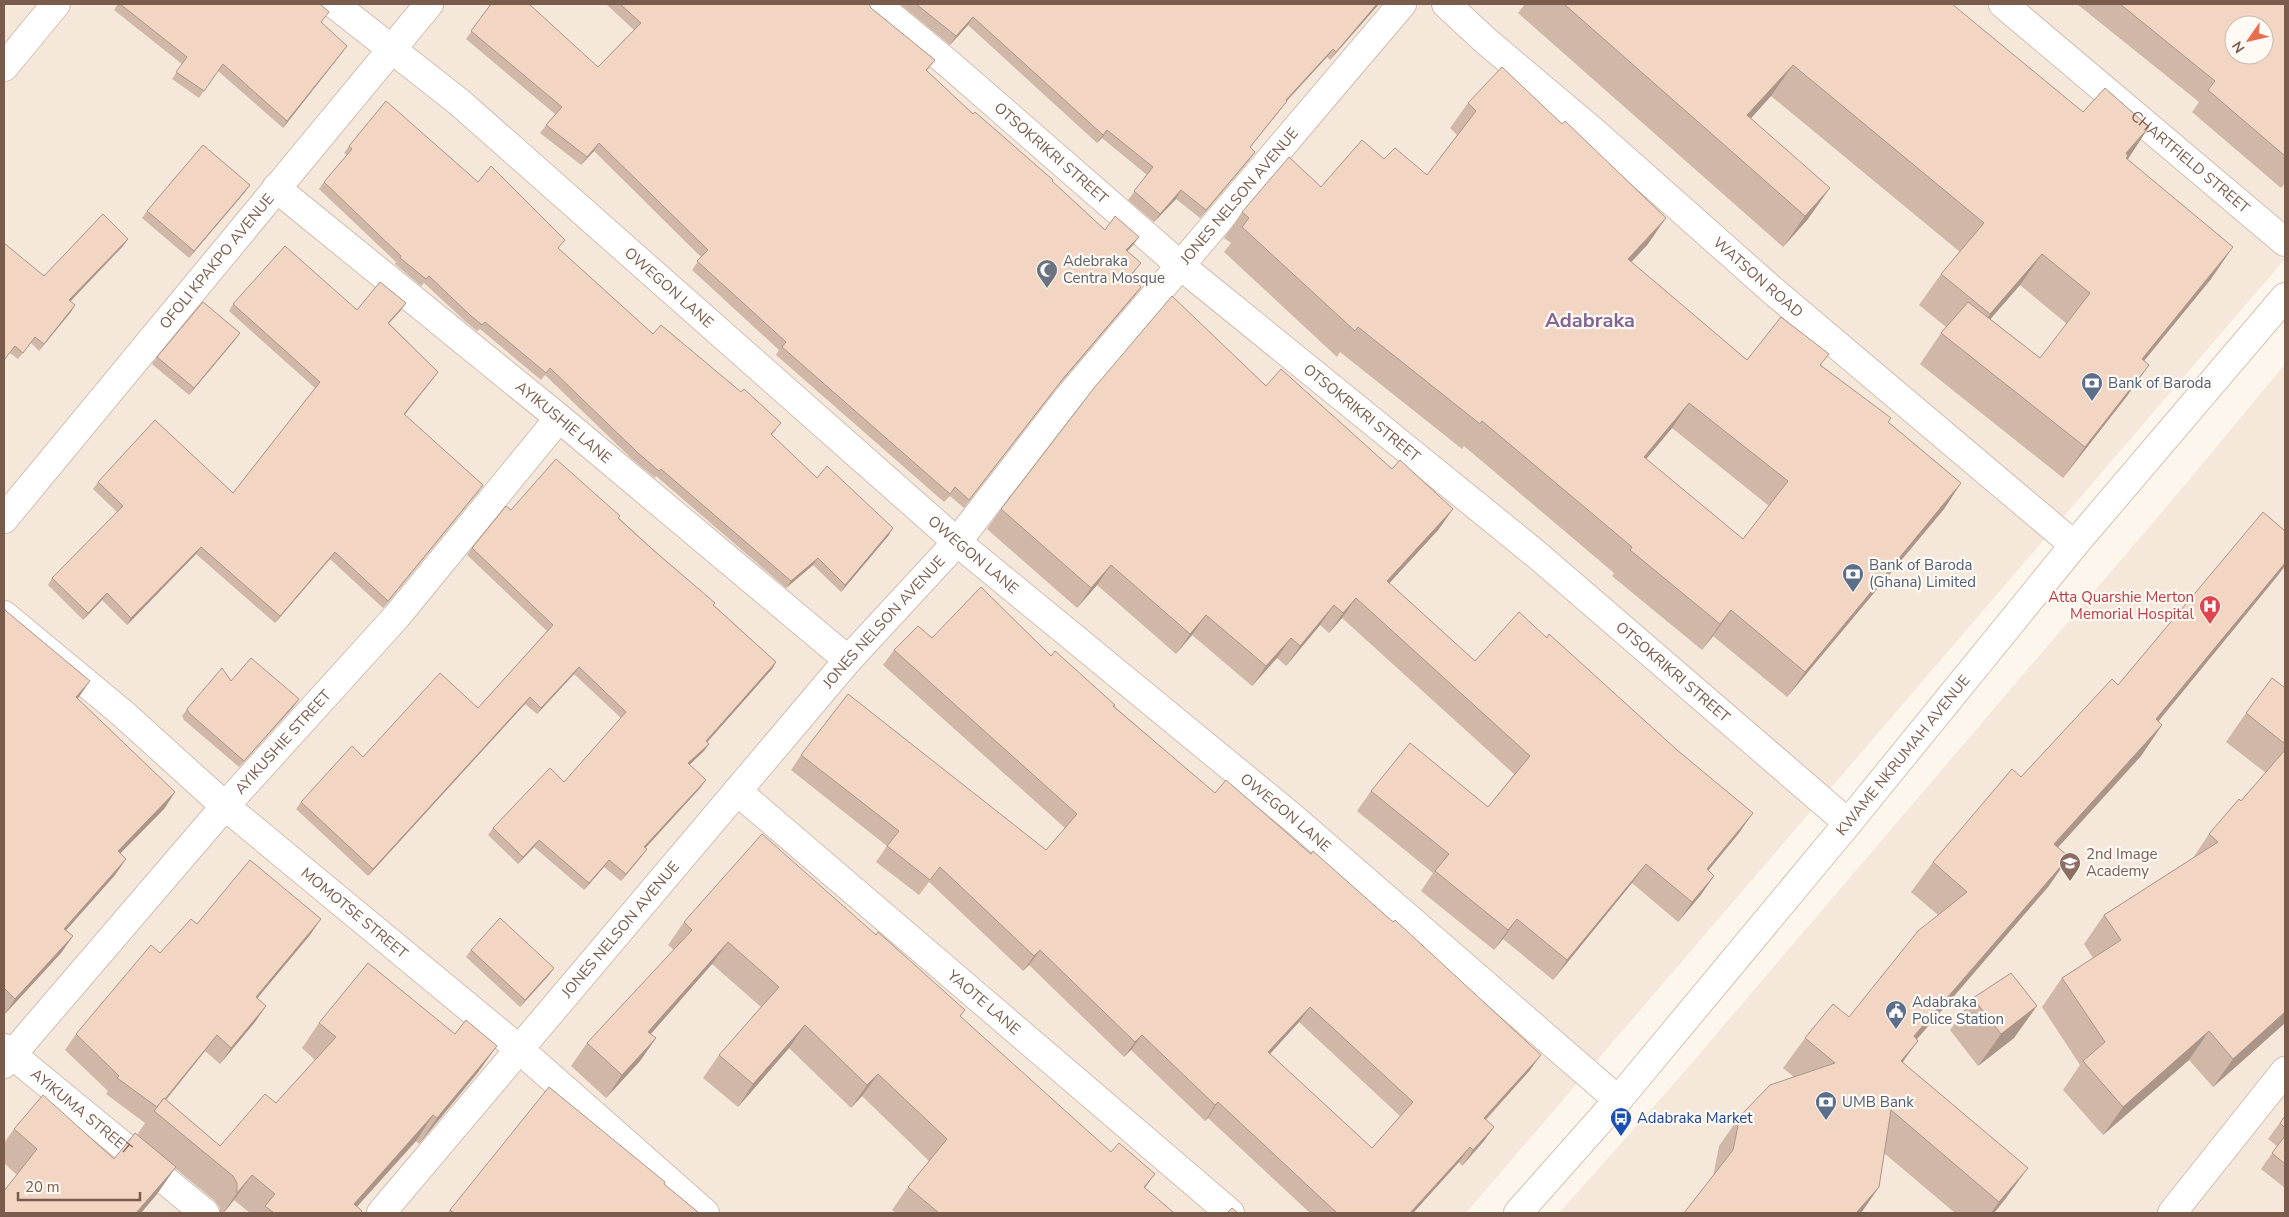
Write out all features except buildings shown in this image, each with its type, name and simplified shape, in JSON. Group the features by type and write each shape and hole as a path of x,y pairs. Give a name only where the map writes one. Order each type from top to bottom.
{"street":[{"path":"4,67 56,4"},
{"name":"OWEGON LANE","path":"334,4 459,102 957,542 1292,817 1618,1100"},
{"name":"OFOLI KPAKPO AVENUE","path":"4,519 429,4"},
{"name":"OTSOKRIKRI STREET","path":"876,4 949,64 1180,266 1536,554 1848,823"},
{"name":"JONES NELSON AVENUE","path":"381,1213 848,660 957,542 1061,407 1402,4"},
{"name":"WATSON ROAD","path":"1446,4 1486,41 1595,132 1772,290 2074,545"},
{"name":"CHARTFIELD STREET","path":"2003,4 2285,242"},
{"name":"AYIKUSHIE LANE","path":"276,188 559,418 848,660"},
{"name":"KWAME NKRUMAH AVENUE","path":"1518,1213 1618,1100 1848,823 2074,545 2285,297"},
{"name":"AYIKUSHIE STREET","path":"6,1056 225,806 396,616 559,418"},
{"name":"MOMOTSE STREET","path":"4,615 121,712 225,806 519,1049 705,1213"},
{"name":"YAOTE LANE","path":"737,791 1230,1213"},
{"name":"AYIKUMA STREET","path":"6,1056 205,1213"},
{"path":"2172,1213 2285,1071"}],"shaded area":[{"path":"4,4 2285,4 2285,259 1466,1213 4,1213"},
{"path":"2285,364 2285,1213 1559,1213 1678,1079 2190,479"}],"place":[{"name":"Adebraka Centra Mosque","path":"1047,289"},
{"name":"Bank of Baroda","path":"2092,402"},
{"name":"Bank of Baroda (Ghana) Limited","path":"1853,593"},
{"name":"Atta Quarshie Merton Memorial Hospital","path":"2210,625"},
{"name":"2nd Image Academy","path":"2070,882"},
{"name":"Adabraka Police Station","path":"1896,1030"},
{"name":"UMB Bank","path":"1826,1121"},
{"name":"Adabraka Market","path":"1621,1137"}],"district":[{"name":"Adabraka","path":"1590,320"}]}
